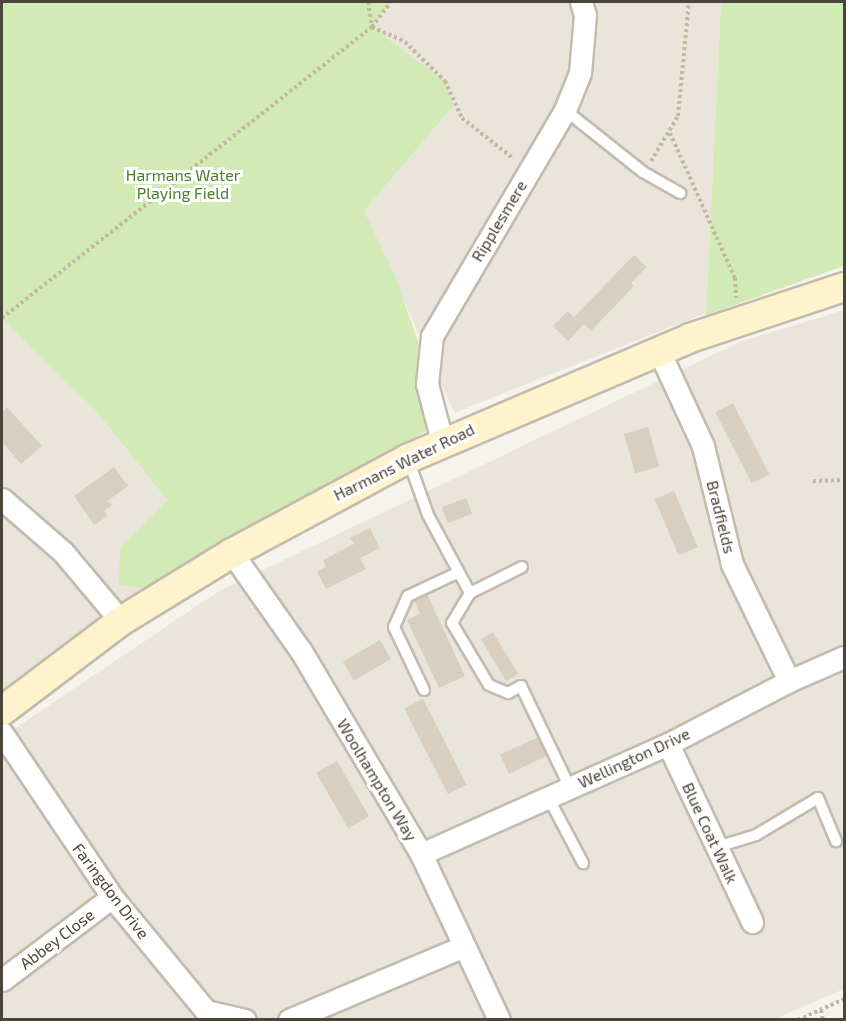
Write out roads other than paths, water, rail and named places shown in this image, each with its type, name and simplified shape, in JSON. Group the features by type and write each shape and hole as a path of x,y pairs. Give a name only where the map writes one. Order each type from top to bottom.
{"street":[{"name":"Ripplesmere","path":"442,441 427,384 432,336 566,110 580,73 585,15 581,2"},
{"name":"Harmans Water Road","path":"2,711 122,621 232,553 442,441 659,351 844,287"},
{"name":"Bradfields","path":"659,351 703,446 732,564 789,681"},
{"path":"2,500 63,552 122,621"},
{"name":"Woolhampton Way","path":"232,553 300,651 421,854 498,1020"},
{"name":"Wellington Drive","path":"421,854 668,744 789,681 844,657"},
{"name":"Faringdon Drive","path":"2,733 112,897 206,1011 245,1020"},
{"name":"Blue Coat Walk","path":"668,744 752,922"},
{"name":"Abbey Close","path":"2,980 112,897"},
{"path":"289,1020 464,946"}],"lane":[{"path":"566,110 643,172 680,193"},
{"path":"407,459 428,515 470,593"},
{"path":"522,567 470,593 452,624 489,686 508,693 521,686 570,788"},
{"path":"424,690 394,627 408,596 459,572"},
{"path":"548,797 583,863"},
{"path":"717,848 756,835 818,798 836,841"}],"park label":[{"name":"Harmans Water Playing Field","path":"183,184"}]}
